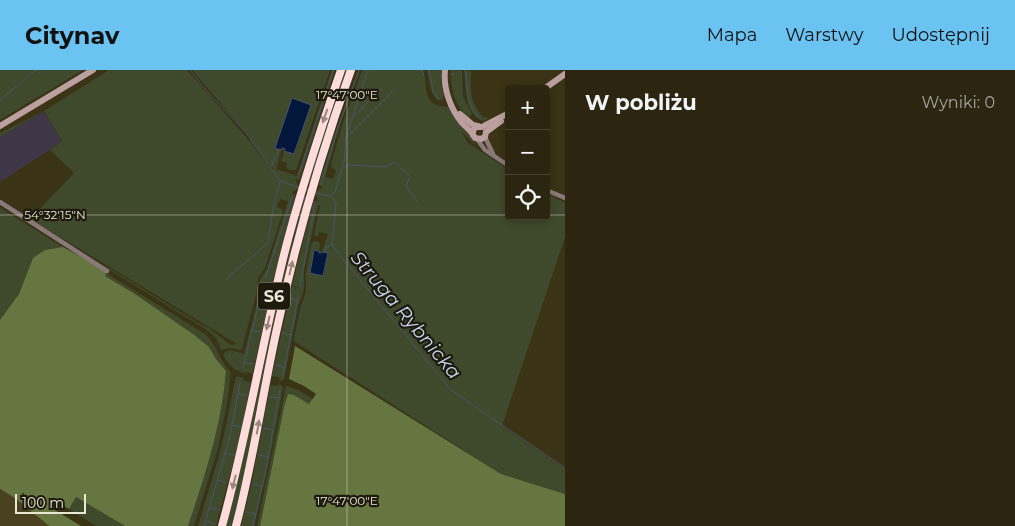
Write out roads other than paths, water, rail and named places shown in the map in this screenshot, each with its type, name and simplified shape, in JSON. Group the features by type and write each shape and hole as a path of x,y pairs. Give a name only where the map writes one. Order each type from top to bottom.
{"highway":[{"name":"S6","path":"222,526 244,441 266,330 284,255 314,148 341,70"},
{"name":"S6","path":"236,526 247,482 276,332 294,258 324,151 352,70"}],"main road":[{"path":"0,126 93,70"},
{"path":"445,70 446,88 454,108 462,122 475,137 481,139 483,131 505,116"},
{"path":"550,85 565,74"},
{"path":"454,108 469,122 483,131"},
{"path":"475,137 474,128 483,131"}],"street":[{"path":"483,131 494,155"},
{"path":"475,137 483,148 505,163"},
{"path":"550,192 565,198"},
{"path":"0,202 107,271"}],"water":[{"path":"292,98 311,105 294,154 284,151 285,149 282,148 281,150 275,148"},
{"path":"314,250 319,251 319,253 328,253 323,276 310,273"}],"waterway":[{"path":"0,100 36,70"},
{"name":"Struga Rybnicka","path":"190,70 247,134 280,181 298,187"},
{"path":"298,177 333,70"},
{"path":"321,184 337,131 359,70"},
{"path":"329,196 335,192 344,162 346,137 368,70"},
{"path":"422,70 424,76"},
{"path":"429,70 433,92 439,99"},
{"path":"465,70 470,103 472,109 481,120"},
{"path":"353,117 382,88"},
{"path":"346,138 395,89"},
{"path":"327,123 330,116"},
{"path":"271,167 279,149"},
{"path":"343,168 349,165 385,167 394,162 410,177 406,186 417,201"},
{"path":"225,280 268,243 273,208 280,182"},
{"name":"Struga Rybnicka","path":"316,193 332,197 336,202 332,243 334,248 451,390 565,468"},
{"path":"265,279 292,198"},
{"path":"300,286 315,204"},
{"path":"325,252 326,247 332,245"},
{"path":"243,368 262,289"},
{"path":"261,295 268,297"},
{"path":"283,376 298,297"},
{"path":"290,298 296,300"},
{"path":"251,330 260,332"},
{"path":"282,333 291,335"},
{"path":"244,362 253,364"},
{"path":"276,365 285,367"},
{"path":"204,526 229,440 240,383"},
{"path":"253,526 264,479 280,390"},
{"path":"238,394 247,395"},
{"path":"270,397 279,398"},
{"path":"232,425 241,427"},
{"path":"264,428 273,430"},
{"path":"225,453 234,455"},
{"path":"259,455 268,457"},
{"path":"218,480 227,483"},
{"path":"253,484 262,486"},
{"path":"210,508 219,510"},
{"path":"246,512 255,514"},
{"path":"207,521 215,524"}]}
